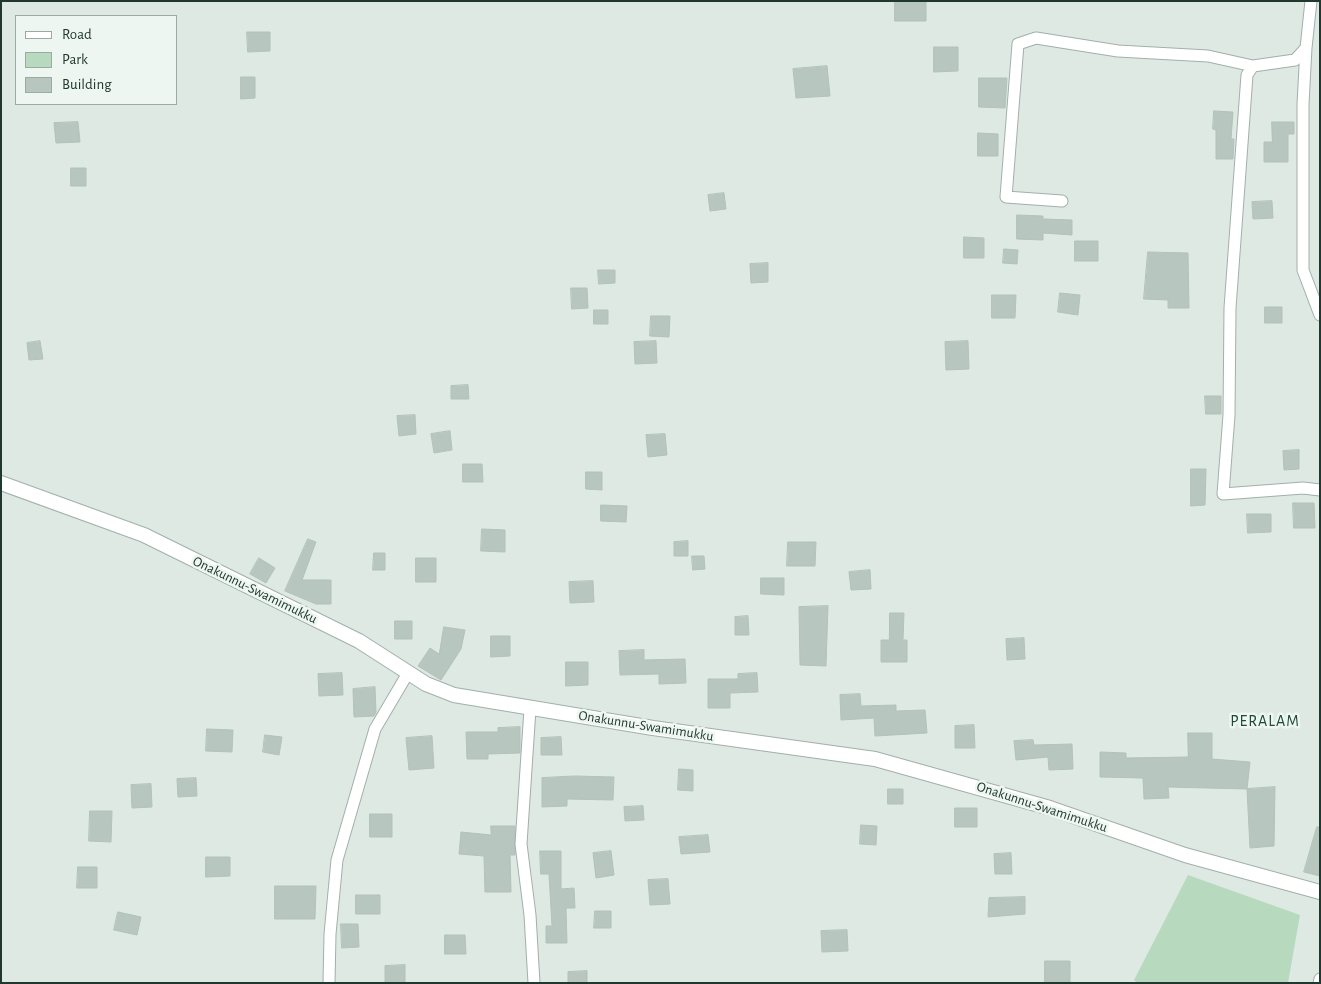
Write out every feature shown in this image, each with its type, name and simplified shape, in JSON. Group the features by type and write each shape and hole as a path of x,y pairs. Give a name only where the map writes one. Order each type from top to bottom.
{"street":[{"path":"1311,1 1302,104 1303,270 1320,315"},
{"path":"1062,201 1006,197 1018,44 1036,38 1118,51 1208,56 1253,66 1295,60 1306,48"},
{"path":"1253,66 1248,75 1230,308 1229,415 1223,494 1303,488 1320,490"},
{"name":"Onakunnu-Swamimukku","path":"1,483 144,535 358,641 426,684 454,695 530,710 874,759 1040,805 1186,855 1320,892"},
{"path":"330,983 330,934 337,860 375,729 408,672"},
{"path":"530,710 521,844 530,915 534,983"},
{"path":"1319,983 1320,979"}],"green space":[{"path":"1188,875 1300,915 1288,983 1137,983 1134,980"}],"building":[{"path":"895,1 926,1 926,21 895,21"},
{"path":"247,32 270,32 270,51 248,52"},
{"path":"934,47 958,47 958,71 934,72"},
{"path":"827,66 830,96 796,98 793,69"},
{"path":"241,77 255,77 255,98 241,99"},
{"path":"979,78 1007,78 1005,108 979,107"},
{"path":"1214,111 1233,112 1231,139 1234,139 1233,159 1216,159 1216,130 1213,129"},
{"path":"78,122 80,142 56,143 54,123"},
{"path":"1272,122 1294,122 1294,134 1288,134 1288,162 1264,162 1264,142 1272,142"},
{"path":"978,133 998,134 998,156 978,156"},
{"path":"71,168 86,168 86,186 71,186"},
{"path":"724,193 726,209 710,211 708,195"},
{"path":"1272,201 1273,218 1253,219 1252,202"},
{"path":"1017,215 1043,216 1043,219 1072,220 1072,235 1043,233 1043,240 1017,239"},
{"path":"964,237 984,238 984,258 964,258"},
{"path":"1075,241 1098,241 1098,261 1075,261"},
{"path":"1004,249 1018,250 1017,264 1003,263"},
{"path":"1148,252 1188,253 1189,308 1168,308 1168,300 1144,299"},
{"path":"768,263 768,282 751,283 750,264"},
{"path":"598,270 615,270 615,283 599,284"},
{"path":"571,288 587,288 588,308 572,309"},
{"path":"1060,293 1080,295 1078,315 1058,312"},
{"path":"992,295 1016,295 1015,318 992,318"},
{"path":"1265,307 1282,307 1282,323 1265,323"},
{"path":"594,310 608,310 608,324 594,324"},
{"path":"651,316 670,316 669,337 650,336"},
{"path":"40,341 43,359 29,360 27,343"},
{"path":"656,341 657,363 635,364 634,342"},
{"path":"968,341 969,369 946,370 945,342"},
{"path":"468,385 469,399 451,399 451,386"},
{"path":"1205,396 1221,396 1221,414 1206,414"},
{"path":"415,415 416,434 399,436 397,416"},
{"path":"450,431 452,450 434,453 431,434"},
{"path":"665,434 667,455 648,457 646,435"},
{"path":"1299,450 1299,469 1284,470 1283,451"},
{"path":"463,464 482,464 483,482 463,482"},
{"path":"1191,469 1206,469 1205,505 1191,506"},
{"path":"586,472 602,472 602,490 586,489"},
{"path":"1293,503 1314,503 1315,528 1294,528"},
{"path":"601,505 627,506 626,522 601,521"},
{"path":"1247,514 1271,514 1271,532 1248,533"},
{"path":"482,529 505,530 505,552 481,551"},
{"path":"308,539 316,542 302,580 331,580 331,604 316,604 285,591"},
{"path":"688,541 688,556 674,556 674,542"},
{"path":"788,542 816,542 815,566 787,566"},
{"path":"374,553 385,553 385,570 373,570"},
{"path":"692,556 704,556 705,569 693,570"},
{"path":"259,558 275,568 266,583 250,574"},
{"path":"416,558 436,558 436,582 416,582"},
{"path":"870,570 871,589 851,590 849,572"},
{"path":"761,578 784,578 784,595 761,594"},
{"path":"593,581 594,602 570,603 569,582"},
{"path":"828,606 826,666 800,665 799,607"},
{"path":"890,613 904,613 903,640 907,640 907,662 881,662 881,640 889,640"},
{"path":"748,616 749,635 735,635 735,617"},
{"path":"395,621 412,621 412,639 395,639"},
{"path":"444,627 465,630 461,649 441,680 418,666 430,648 439,654"},
{"path":"491,636 510,636 510,656 491,657"},
{"path":"1024,638 1025,659 1007,660 1006,639"},
{"path":"644,650 644,660 685,659 686,683 659,684 659,674 620,675 619,651"},
{"path":"566,662 588,662 588,685 566,686"},
{"path":"342,673 343,695 319,696 318,674"},
{"path":"757,673 758,692 730,693 730,708 708,708 708,679 738,679 738,674"},
{"path":"375,687 376,712 374,716 354,717 353,689"},
{"path":"860,694 861,706 896,705 896,711 925,710 927,733 875,736 874,718 841,720 840,695"},
{"path":"974,725 975,748 955,748 955,726"},
{"path":"520,727 520,753 488,754 488,759 467,759 466,732 498,732 498,728"},
{"path":"207,729 233,730 232,752 206,751"},
{"path":"1188,733 1212,733 1212,759 1250,762 1247,789 1168,787 1169,798 1144,799 1143,778 1100,777 1100,752 1126,753 1126,758 1188,757"},
{"path":"265,735 282,737 279,755 263,752"},
{"path":"432,736 434,768 409,770 406,738"},
{"path":"561,737 562,755 541,755 541,738"},
{"path":"1033,740 1034,745 1072,744 1073,769 1049,770 1048,757 1016,760 1014,741"},
{"path":"679,769 693,770 693,791 678,790"},
{"path":"575,776 614,777 613,800 567,799 567,806 542,807 542,778"},
{"path":"196,778 197,796 178,797 177,779"},
{"path":"151,784 152,807 132,808 131,785"},
{"path":"1275,787 1274,846 1250,848 1247,789"},
{"path":"888,789 903,789 903,804 888,804"},
{"path":"643,806 644,820 625,821 624,807"},
{"path":"955,808 977,808 977,827 955,827"},
{"path":"90,811 112,811 111,842 89,841"},
{"path":"370,814 392,814 392,837 370,837"},
{"path":"861,825 877,826 876,845 860,844"},
{"path":"491,826 515,826 515,855 510,855 511,892 485,892 484,856 459,854 461,832 491,835"},
{"path":"1317,827 1320,827 1320,876 1304,872"},
{"path":"708,835 710,852 681,854 679,837"},
{"path":"540,851 561,851 561,889 574,888 575,908 566,908 567,943 546,943 546,926 552,926 549,874 541,874"},
{"path":"611,851 614,875 596,878 593,853"},
{"path":"1011,853 1012,874 995,874 994,854"},
{"path":"206,857 230,857 230,876 206,877"},
{"path":"78,867 97,867 97,888 77,888"},
{"path":"668,879 670,904 650,905 648,880"},
{"path":"275,886 316,886 315,919 275,919"},
{"path":"356,895 380,895 380,914 356,914"},
{"path":"1025,897 1025,914 988,917 989,898"},
{"path":"595,911 611,911 611,928 594,928"},
{"path":"118,912 141,917 137,935 114,930"},
{"path":"341,924 358,924 359,947 342,948"},
{"path":"847,930 848,951 822,952 821,931"},
{"path":"445,935 465,935 466,954 445,954"},
{"path":"1045,961 1070,961 1070,983 1045,983"},
{"path":"405,965 405,983 385,983 385,966"},
{"path":"587,971 587,983 568,983 568,972"}],"district":[{"name":"PERALAM","path":"1265,721"}]}
